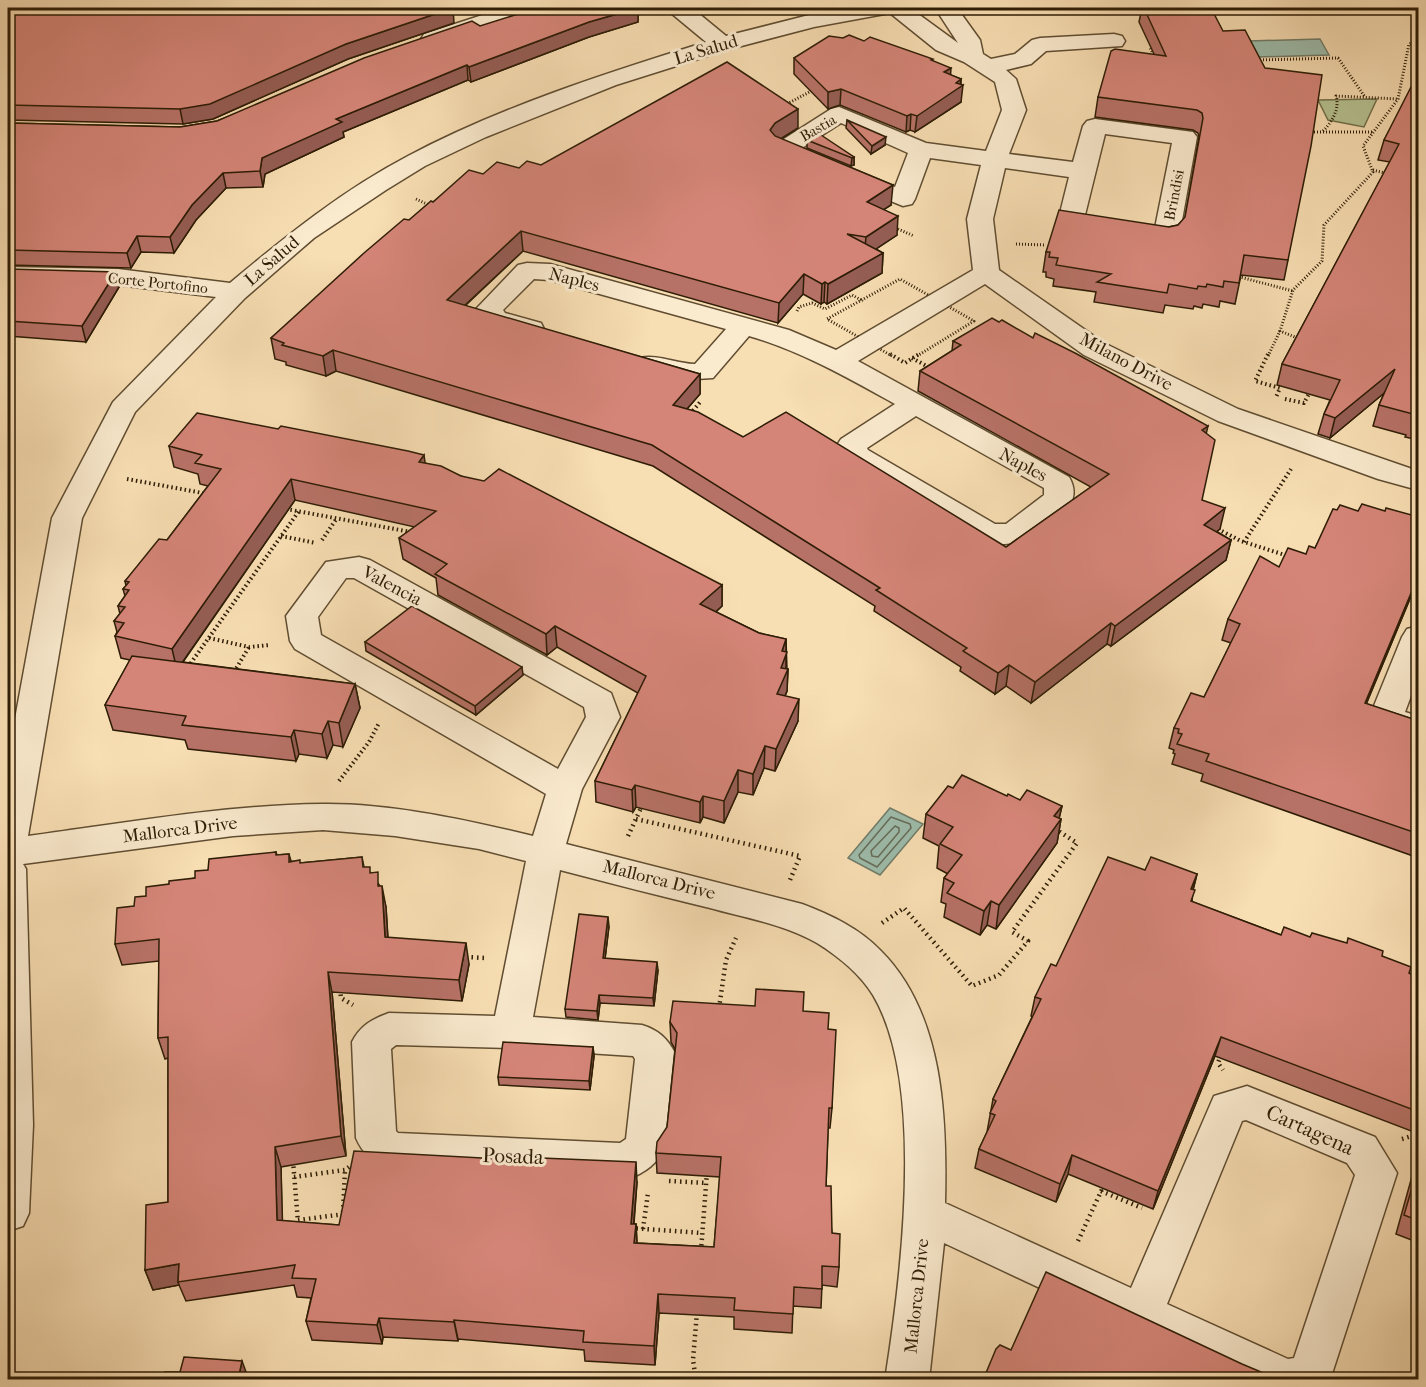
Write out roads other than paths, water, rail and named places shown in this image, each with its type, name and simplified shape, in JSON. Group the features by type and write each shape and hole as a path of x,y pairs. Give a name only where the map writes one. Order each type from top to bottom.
{"street":[{"path":"412,46 494,11 524,8"},
{"path":"679,8 722,44"},
{"name":"La Salud","path":"8,851 67,518 123,408 236,292 305,233 416,161 478,132 608,80 722,44 813,21 885,8"},
{"path":"838,361 986,273 980,219 995,159 1014,110 1005,79 980,62 944,45 897,8"},
{"path":"945,8 969,40 980,62"},
{"path":"980,62 1023,59 1040,45 1114,41"},
{"name":"Bastia","path":"921,150 903,199 784,149 839,114 921,150 995,159"},
{"name":"Brindisi","path":"1095,126 1185,137 1166,237 1070,225 1083,171 1095,126"},
{"path":"995,159 1083,171"},
{"name":"Naples","path":"550,335 496,319 489,309 527,271 550,272 779,336 838,361 1059,484 1059,498 1013,534 989,534 857,456 851,445 914,405"},
{"name":"Milano Drive","path":"986,273 1094,350 1228,415 1419,481"},
{"name":"Corte Portofino","path":"8,275 118,277 236,292"},
{"path":"625,357 680,372 704,372 743,326"},
{"name":"Valencia","path":"546,851 565,789 603,717 599,701 359,567 337,569 302,616 306,640 565,789"},
{"path":"1419,637 1386,718 1419,728"},
{"name":"Mallorca Drive","path":"8,851 233,823 323,817 394,823 479,836 546,851 789,914 815,924 849,944 887,986 898,1004 913,1047 921,1086 925,1214 907,1380"},
{"path":"511,1032 546,851"},
{"path":"8,869 13,1125 8,1213"},
{"name":"Posada","path":"389,1029 511,1032 642,1041 656,1053 645,1147 628,1161 389,1150 376,1138 371,1042 389,1029"},
{"name":"Cartagena","path":"1141,1314 1228,1108 1247,1103 1361,1150 1376,1173 1311,1373 1290,1380"},
{"path":"925,1214 1285,1380"}],"water":[{"path":"1320,39 1329,55 1258,57 1250,41"},
{"path":"890,808 923,824 880,875 848,858"}]}
